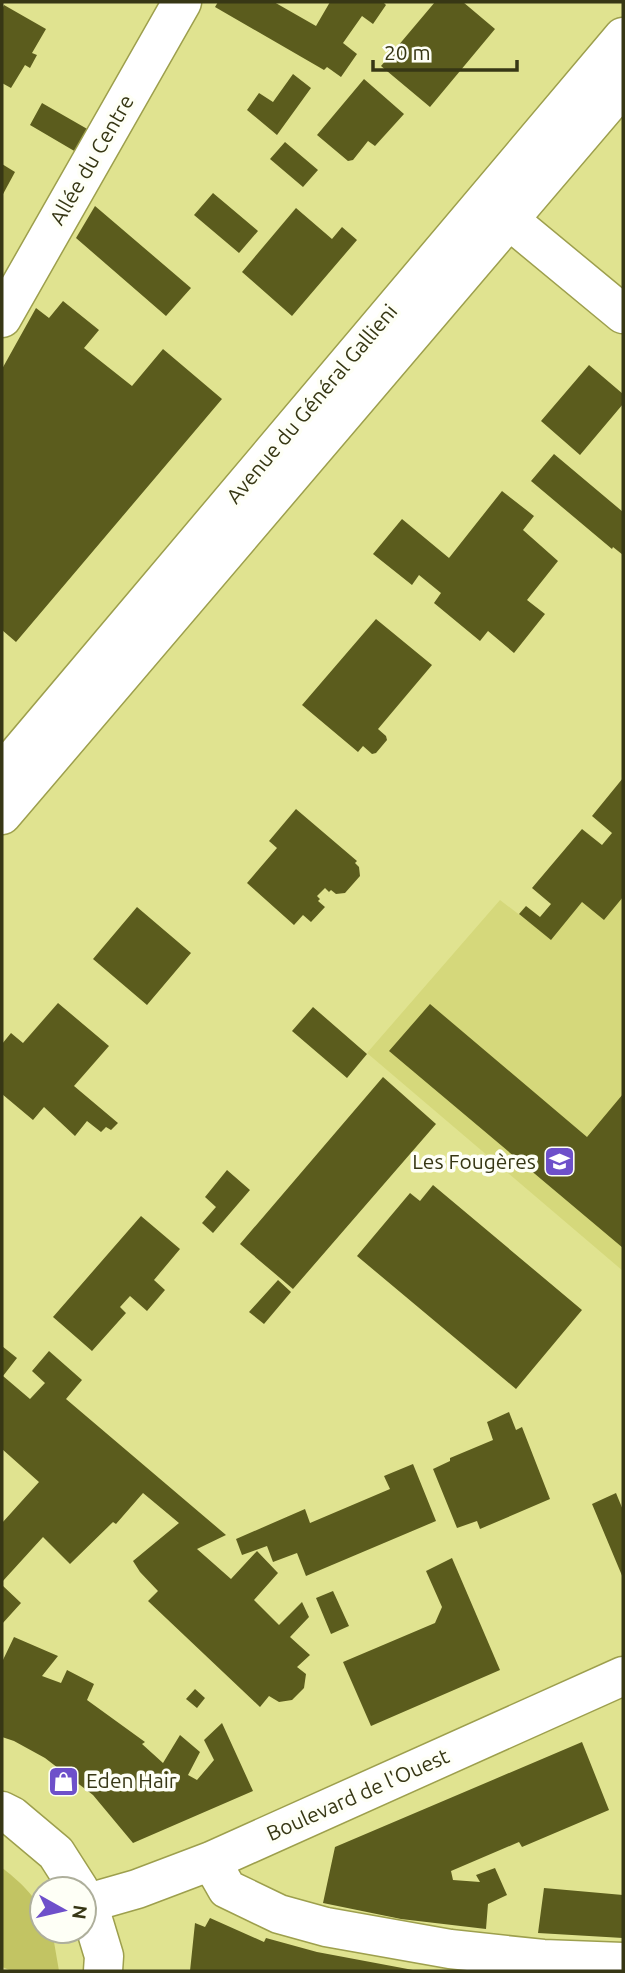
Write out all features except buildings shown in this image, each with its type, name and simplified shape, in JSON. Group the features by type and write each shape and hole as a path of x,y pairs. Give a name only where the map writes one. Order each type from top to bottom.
{"street":[{"name":"Allée du Centre","path":"2,318 182,2"},
{"name":"Avenue du Général Gallieni","path":"497,209 623,37"},
{"name":"Avenue du Général Gallieni","path":"2,815 11,768 497,209 623,86"},
{"path":"497,209 623,314"},
{"name":"Boulevard de l'Ouest","path":"98,1894 137,1889 211,1861 623,1676"},
{"path":"2,1811 12,1815 56,1853 70,1875"},
{"path":"211,1861 227,1889 279,1914 326,1927 463,1951 543,1959 623,1962"},
{"path":"98,1938 104,1956 103,1971"}],"shaded area":[{"name":"Les Fougères","path":"623,852 623,1271 367,1053 500,900 551,939"},
{"path":"2,1868 28,1892 28,1945 55,1945 59,1971 12,1971 2,1967"}],"place":[{"name":"Les Fougères","path":"559,1162"},
{"name":"Eden Hair","path":"63,1781"}]}
